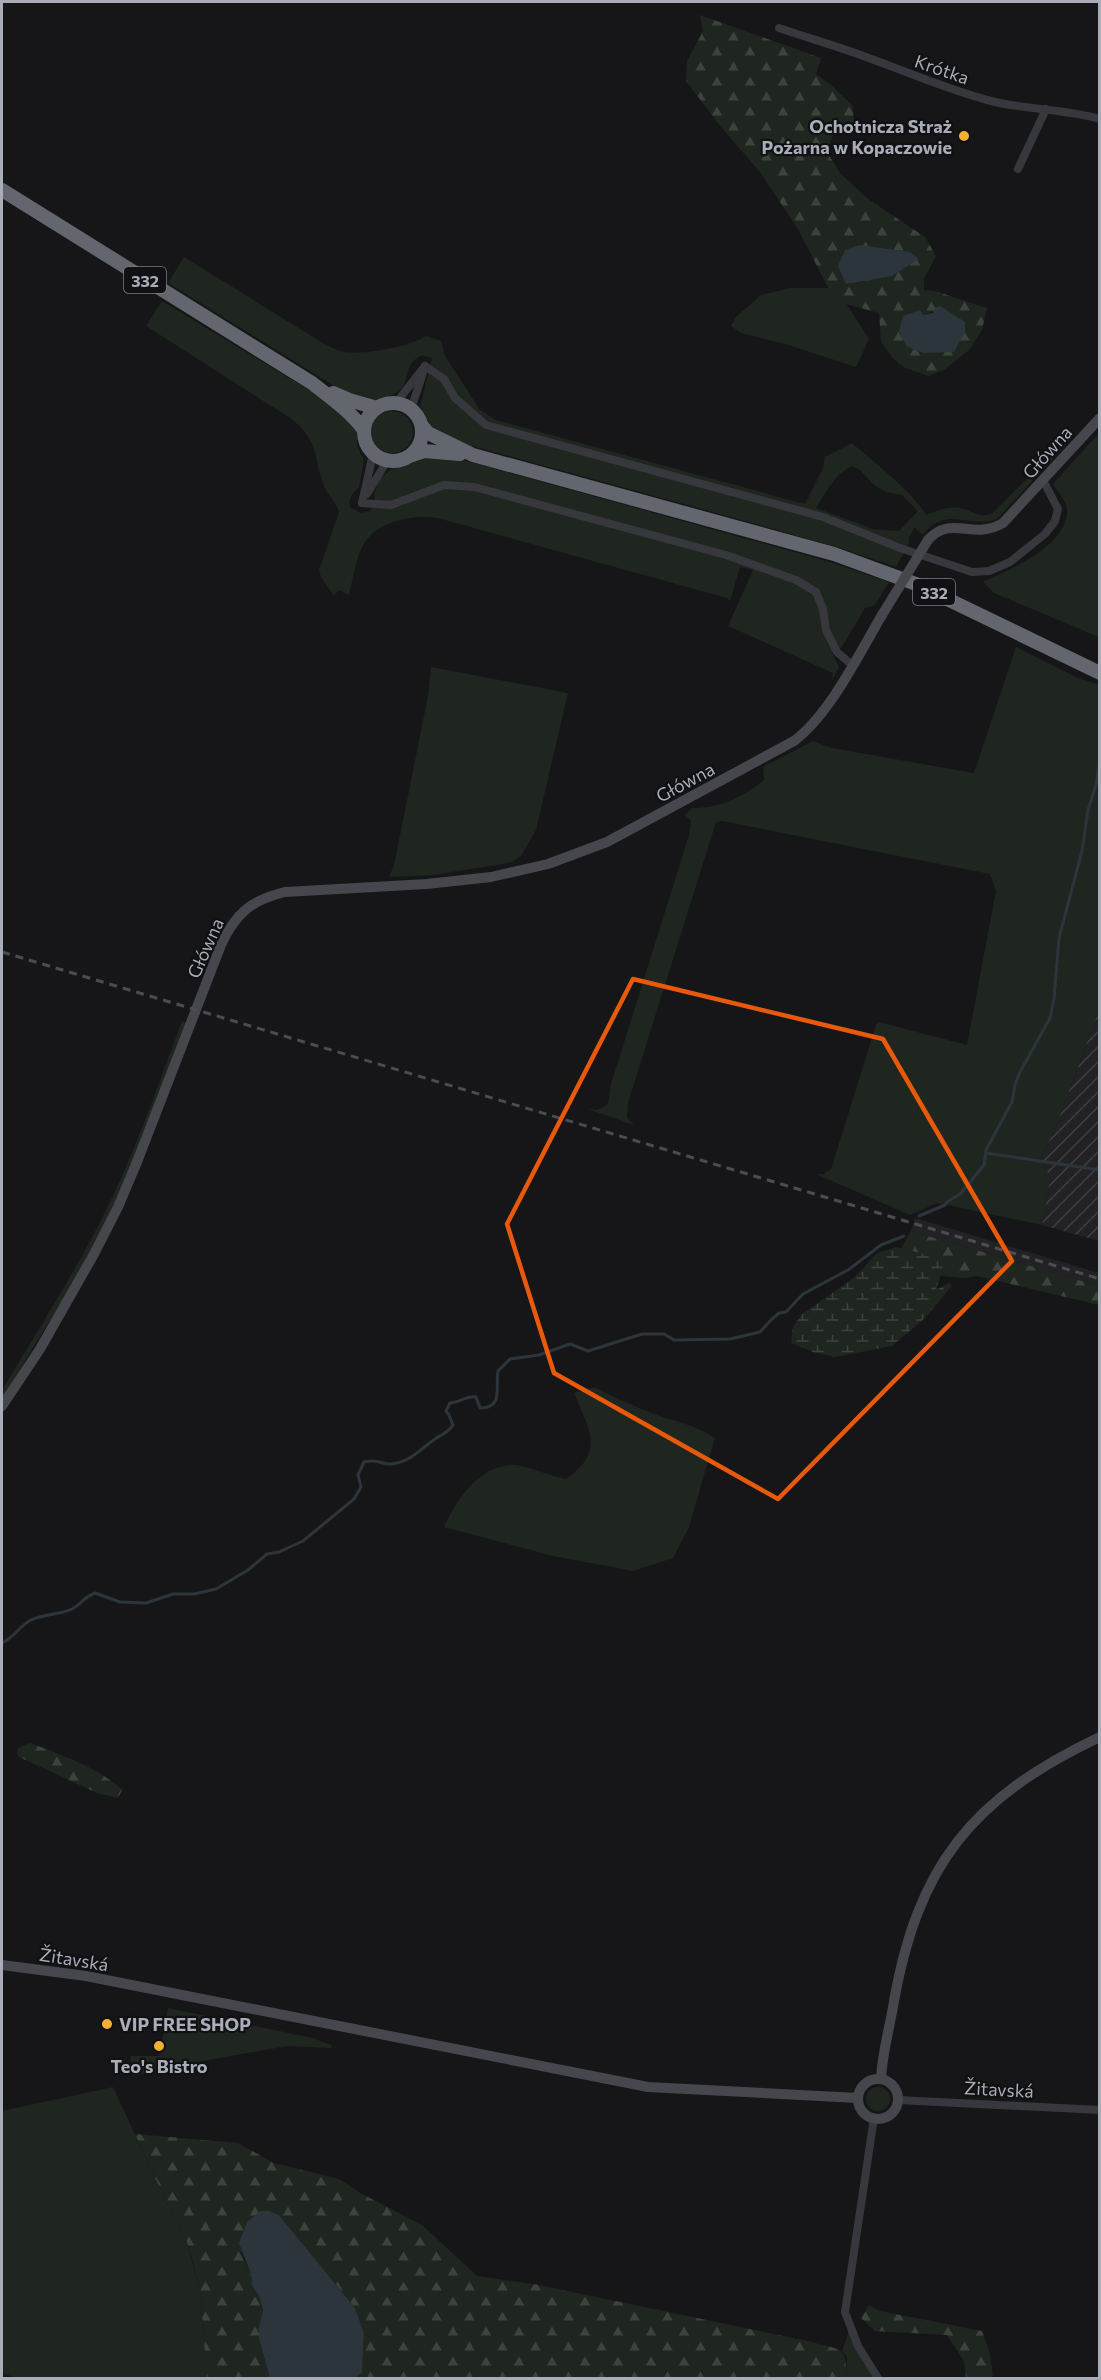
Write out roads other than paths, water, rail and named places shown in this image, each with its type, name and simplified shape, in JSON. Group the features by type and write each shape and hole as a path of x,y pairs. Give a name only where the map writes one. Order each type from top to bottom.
{"highway":[{"name":"332","path":"2,190 312,383 349,400 377,408"},
{"name":"332","path":"312,383 350,414 364,430 367,446 373,454"},
{"path":"364,430 368,417 377,408 396,403 411,409"},
{"name":"332","path":"411,409 429,433 473,455"},
{"path":"412,455 422,441 422,426"},
{"name":"332","path":"387,461 396,462 424,451 473,455 834,554 873,567 946,598 1100,673"},
{"path":"373,454 387,461"}],"street":[{"name":"Krótka","path":"778,28 865,56 921,79 971,95 1019,107 1046,109 1100,119"},
{"path":"1018,169 1046,109"},
{"path":"396,403 425,366"},
{"path":"411,409 425,366"},
{"path":"425,366 444,379 455,398 486,425 823,517 900,548 972,572 989,571 1010,562 1045,534 1055,521 1058,509 1043,480"},
{"name":"Główna","path":"2,1406 40,1349 94,1254 137,1162 229,926 255,902 285,892 427,884 491,877 548,864 607,842 794,741 815,722 928,540 936,531 950,527 993,530 1008,519 1100,418"},
{"path":"362,503 373,454"},
{"path":"362,503 387,461"},
{"path":"362,503 391,505 444,485 474,487 726,555 796,580 816,592 823,609 826,630 837,652 852,665"},
{"path":"881,2079 895,1993 906,1945 924,1895 941,1862 997,1800 1024,1779 1100,1737"},
{"name":"Žitavská","path":"2,1965 86,1976 648,2087 858,2098"},
{"path":"873,2079 881,2079 893,2086 898,2100 890,2114 874,2118 862,2111 858,2098 860,2090 866,2083 873,2079"},
{"name":"Žitavská","path":"898,2100 1100,2110"},
{"path":"874,2118 845,2312 858,2346 878,2379"}],"waterway":[{"path":"919,1216 945,1205 960,1194 984,1165 986,1150 1012,1102 1020,1072 1050,1018 1054,999 1059,938 1082,851 1088,810 1096,785 1100,760"},
{"path":"986,1153 1100,1170"},
{"path":"2,1643 31,1620 68,1611 95,1593 120,1602 146,1603 173,1594 194,1594 216,1589 248,1570 267,1554 279,1552 303,1541 354,1499 361,1487 358,1475 364,1462 398,1463 415,1454 447,1432 453,1425 446,1411 450,1403 476,1397 480,1408 493,1404 497,1396 498,1371 510,1359 539,1355 570,1344 588,1351 642,1334 664,1334 674,1340 730,1339 760,1332 779,1313 786,1312 803,1294 848,1270 881,1245 904,1236"}],"railway":[{"path":"2,952 1100,1279"}],"place":[{"name":"Ochotnicza Straż Pożarna w Kopaczowie","path":"964,136"},
{"name":"VIP FREE SHOP","path":"107,2024"},
{"name":"Teo's Bistro","path":"159,2046"}]}
